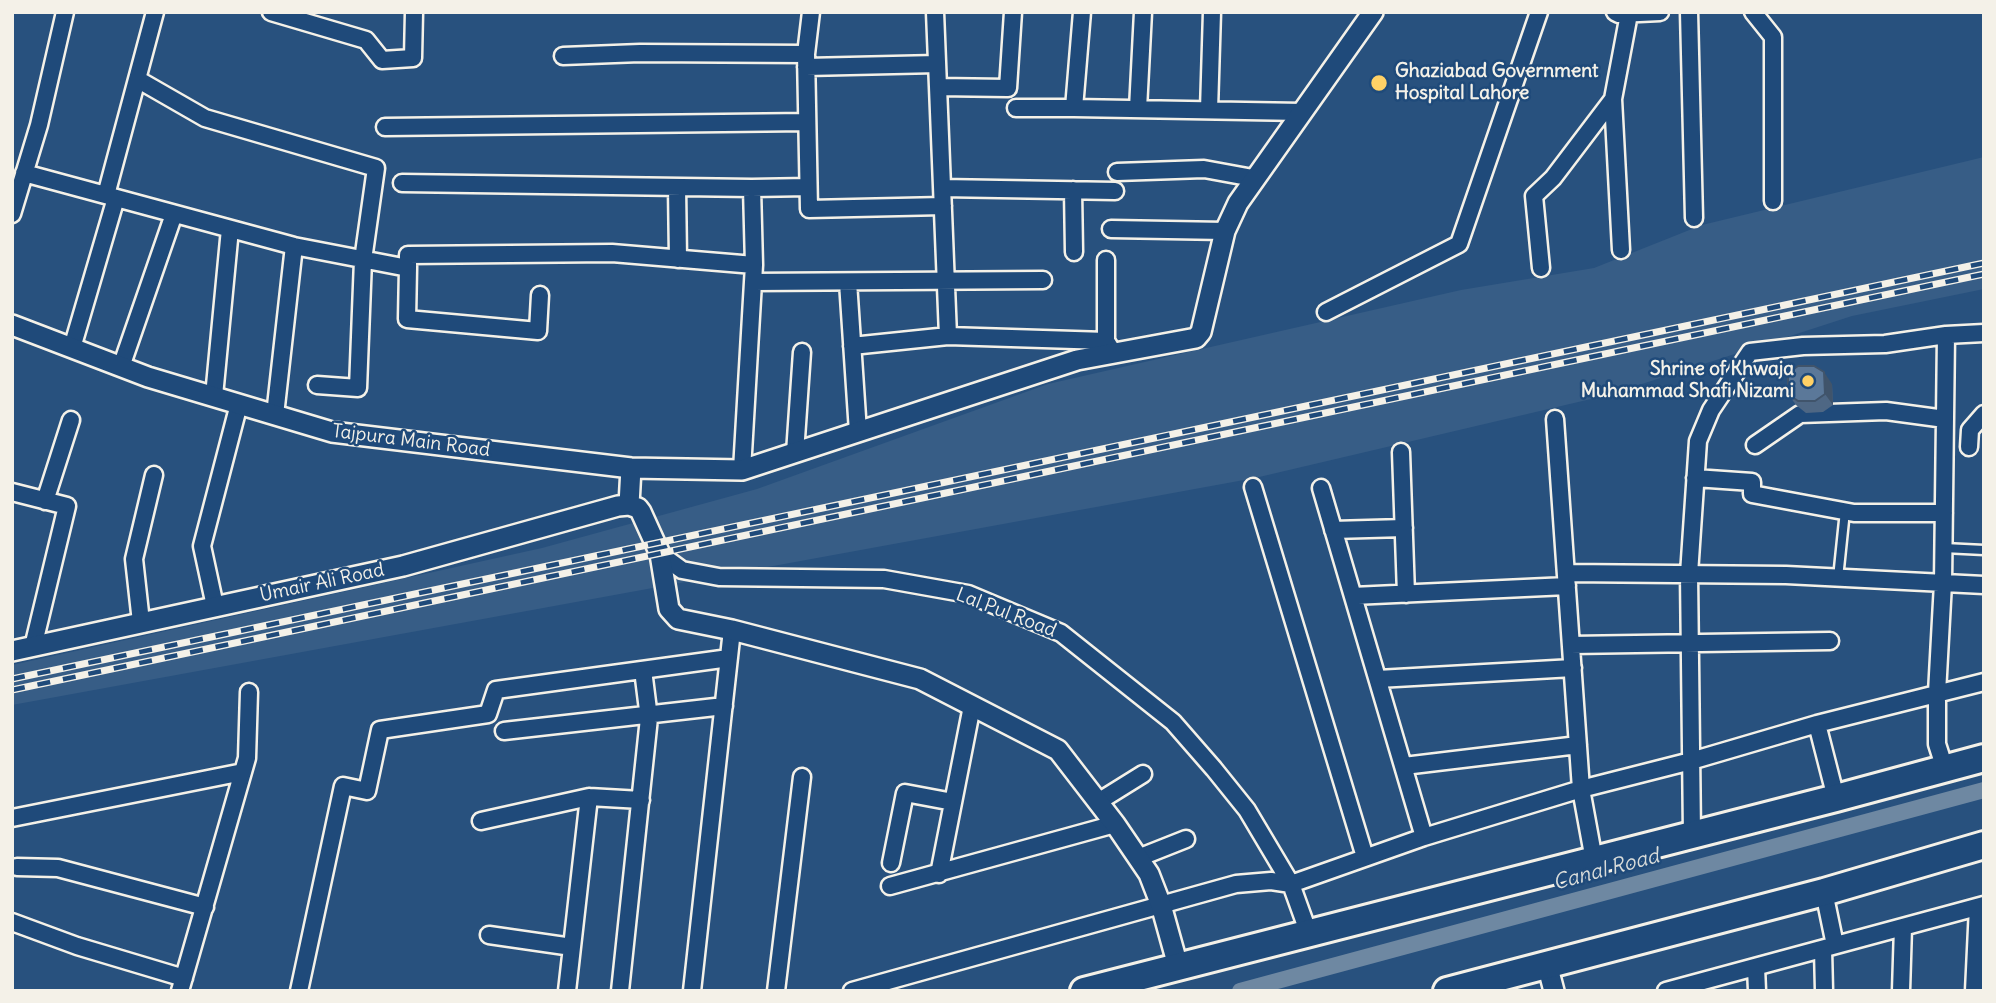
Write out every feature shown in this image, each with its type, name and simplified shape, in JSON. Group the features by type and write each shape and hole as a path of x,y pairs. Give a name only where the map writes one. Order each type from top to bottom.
{"highway":[{"path":"1084,991 1984,758"},
{"path":"1447,991 1824,892 1984,845"}],"street":[{"path":"12,214 39,125 65,12"},
{"path":"72,348 155,12"},
{"path":"271,12 366,40 382,60 414,58 414,12"},
{"path":"811,12 806,61 809,209 943,206"},
{"path":"935,12 948,336"},
{"path":"938,87 1008,88 1013,12"},
{"path":"1077,108 1074,108 1082,12"},
{"path":"1138,109 1143,12"},
{"path":"1209,110 1212,12"},
{"path":"1111,229 1225,230 1253,178 1373,12"},
{"path":"1326,313 1459,244 1539,12"},
{"path":"1621,250 1613,99 1620,13 1660,12"},
{"path":"1689,12 1694,218"},
{"path":"1754,12 1773,37 1773,201"},
{"path":"563,57 640,53 937,64"},
{"path":"137,79 205,118 376,168 363,260 358,388 317,385"},
{"path":"1541,268 1534,196 1553,178 1613,99"},
{"path":"1016,108 1302,112"},
{"path":"385,127 807,122"},
{"path":"1117,172 1204,169 1253,178"},
{"path":"24,173 294,246 408,268"},
{"path":"402,183 808,187"},
{"path":"677,187 678,259"},
{"path":"742,470 754,265 752,187"},
{"path":"943,188 1115,191"},
{"path":"1073,190 1074,252"},
{"path":"121,367 174,214"},
{"path":"214,396 230,229"},
{"name":"Tajpura Main Road","path":"12,325 121,367 332,432 631,468 742,470 1110,347 1196,338 1201,332 1225,230"},
{"path":"275,415 294,246"},
{"path":"540,295 537,331 407,319 408,255 612,253 754,265"},
{"path":"852,345 948,336 1110,347 1106,260"},
{"path":"753,282 1043,280"},
{"path":"848,282 858,432"},
{"path":"1692,835 1692,643 1689,574 1698,441 1711,410 1750,352 1803,346 1885,344 1984,333"},
{"path":"1945,769 1937,744 1937,693 1944,548 1947,335"},
{"path":"795,453 802,352"},
{"path":"215,606 202,546 239,404"},
{"path":"1755,444 1800,414 1886,411 1945,419"},
{"path":"1969,447 1970,430 1984,414"},
{"path":"1555,419 1581,789 1594,860"},
{"path":"45,501 71,420"},
{"path":"1401,452 1406,594"},
{"path":"631,468 629,505 641,512 660,554 669,609 678,619 732,630 920,679 1058,750 1115,824 1149,874 1161,905 1178,966"},
{"path":"141,622 134,559 154,475"},
{"path":"1695,478 1752,482 1752,494 1845,512 1944,513"},
{"path":"1253,487 1365,857"},
{"path":"1321,488 1424,837"},
{"path":"12,492 66,506 33,647"},
{"name":"Umair Ali Road","path":"12,651 403,566 605,509 629,505"},
{"path":"1334,530 1404,528"},
{"name":"Lal Pul Road","path":"660,554 682,570 719,577 884,579 968,594 1061,634 1173,722 1247,810 1291,884 1309,934"},
{"path":"1353,596 1689,574 1984,584"},
{"path":"692,991 732,630"},
{"path":"1571,645 1830,641"},
{"path":"299,991 343,786 368,791 380,730 488,713 496,690 729,658"},
{"path":"1378,678 1573,668"},
{"path":"620,991 649,715 643,670"},
{"path":"852,991 879,987 1236,884 1271,881 1291,884 1424,837 1581,789 1691,761 1817,724 1984,682"},
{"path":"12,922 182,984 247,758 249,692"},
{"path":"504,731 724,706"},
{"path":"939,874 972,706"},
{"path":"1817,724 1836,798"},
{"path":"1404,766 1578,745"},
{"path":"12,818 243,772"},
{"path":"1098,802 1143,774"},
{"path":"776,991 802,777"},
{"path":"891,863 905,793 953,802"},
{"path":"481,821 589,797 640,800"},
{"path":"567,991 589,797"},
{"path":"890,886 1115,824"},
{"path":"1138,858 1186,839"},
{"path":"17,867 58,868 205,907"},
{"path":"1824,892 1829,947 1824,991"},
{"path":"1666,991 1981,906 1974,991"},
{"path":"1901,991 1903,927"},
{"path":"489,935 572,947"},
{"path":"1547,964 1554,991"},
{"path":"1756,967 1757,991"}],"lane":[{"path":"1838,578 1845,512"},
{"path":"1944,548 1984,550"}],"shaded area":[{"path":"1984,157 1984,289 1852,316 1608,395 1255,478 12,705 12,665 542,548 757,489 1048,384 1461,290 1594,268 1702,225"}],"building":[{"path":"1798,366 1814,366 1824,372 1825,394 1815,401 1798,401 1788,394 1788,373"}],"waterway":[{"name":"Canal Road","path":"1240,991 1984,790"}],"railway":[{"path":"12,679 1984,263"},
{"path":"12,690 1984,274"}],"place":[{"name":"Ghaziabad Government Hospital Lahore","path":"1379,83"},
{"name":"Shrine of Khwaja Muhammad Shafi Nizami","path":"1808,381"}]}
